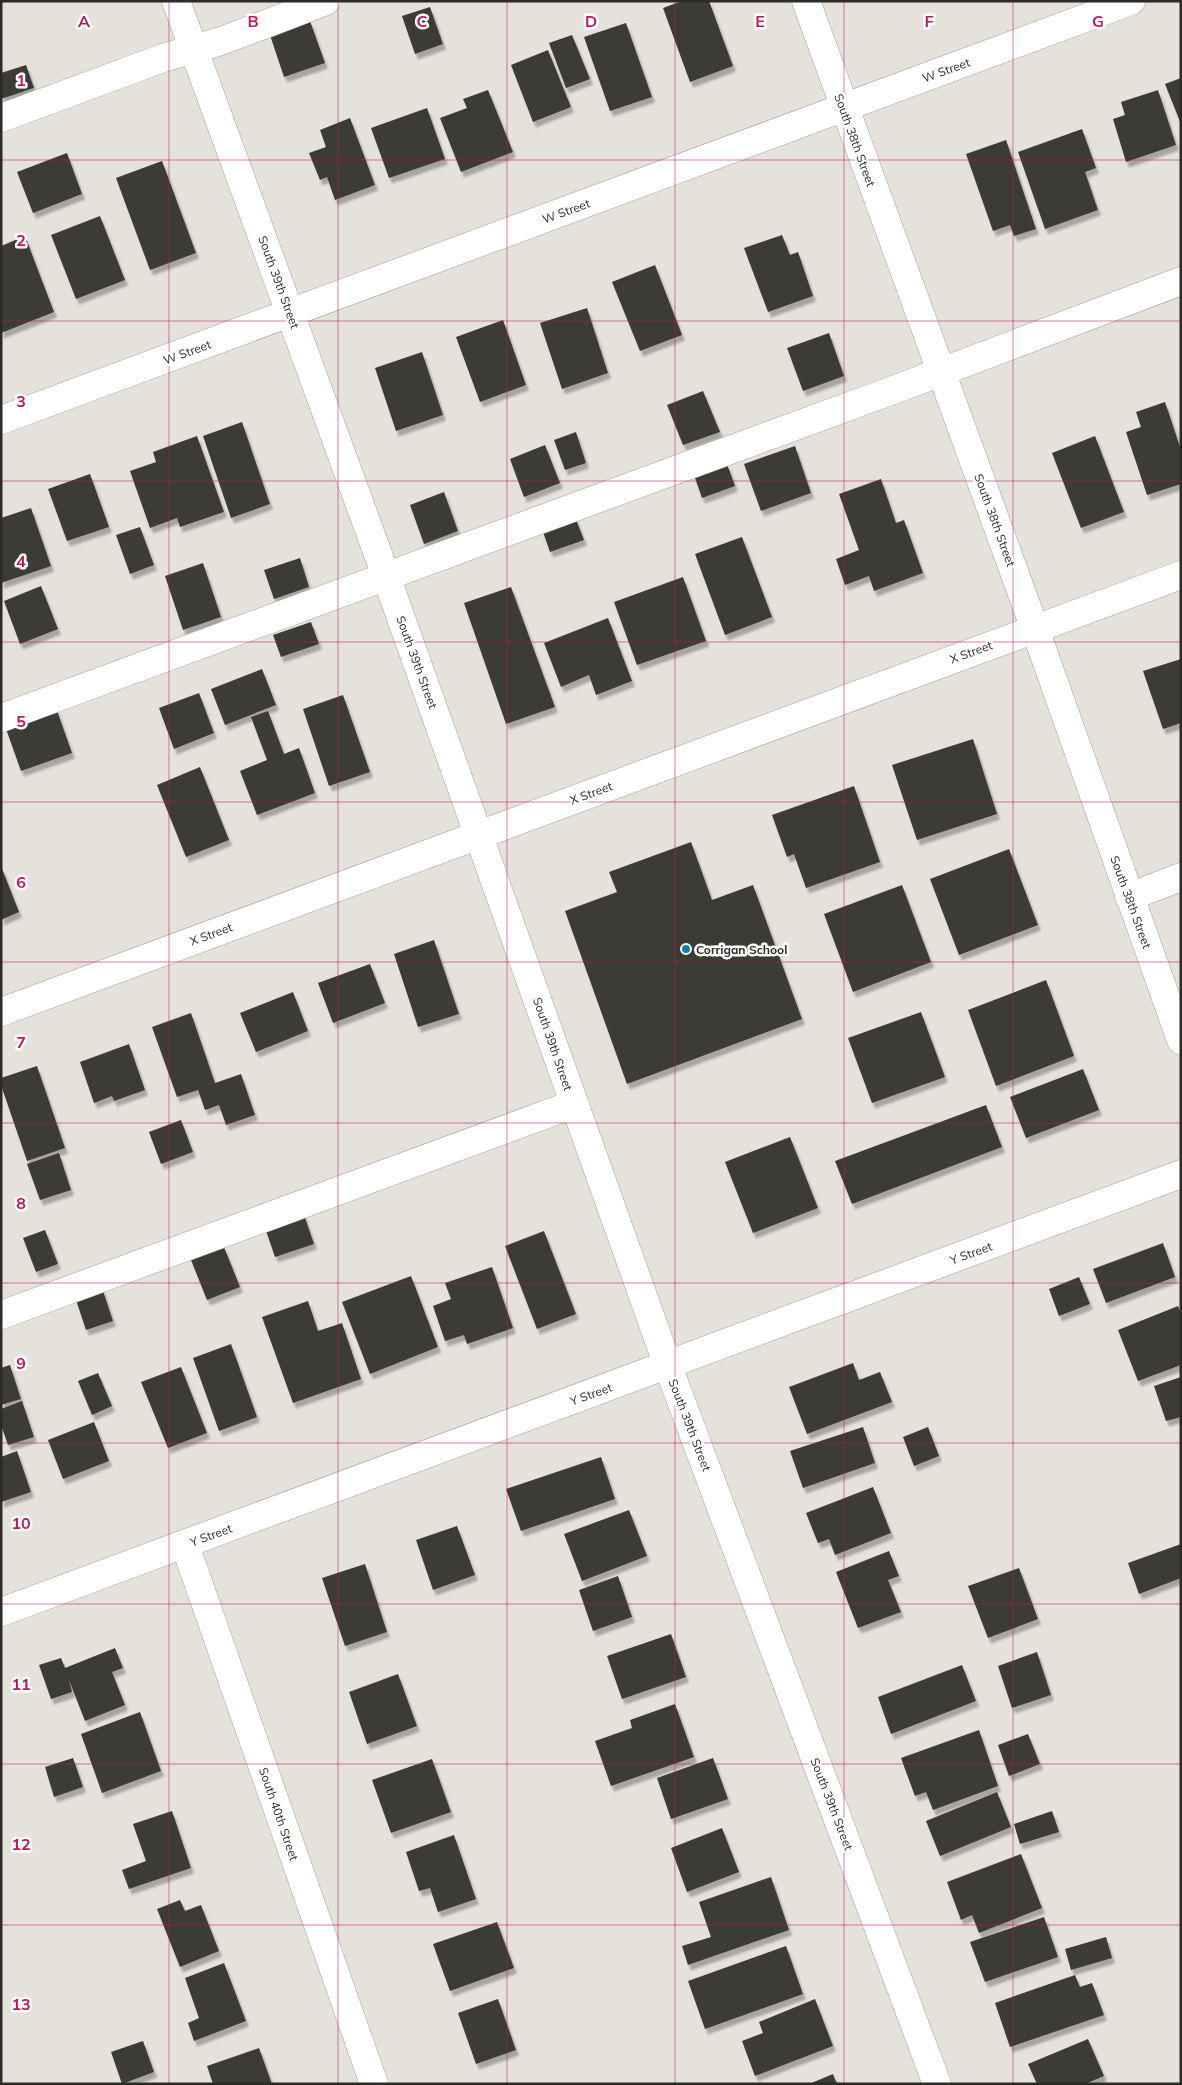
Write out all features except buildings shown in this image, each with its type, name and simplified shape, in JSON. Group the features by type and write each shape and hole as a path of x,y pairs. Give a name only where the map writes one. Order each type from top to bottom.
{"street":[{"name":"South 39th Street","path":"176,1 386,576 668,1366 937,2084"},
{"path":"1,118 326,1"},
{"name":"South 38th Street","path":"806,1 1035,629 1181,1040"},
{"name":"W Street","path":"1,420 1131,1"},
{"path":"1,718 940,372 1181,281"},
{"name":"X Street","path":"1,1012 1181,575"},
{"path":"1129,897 1181,877"},
{"path":"1,1315 574,1104"},
{"name":"Y Street","path":"1,1612 1181,1174"},
{"name":"South 40th Street","path":"185,1545 374,2084"}],"place":[{"name":"Corrigan School","path":"686,949"}]}
